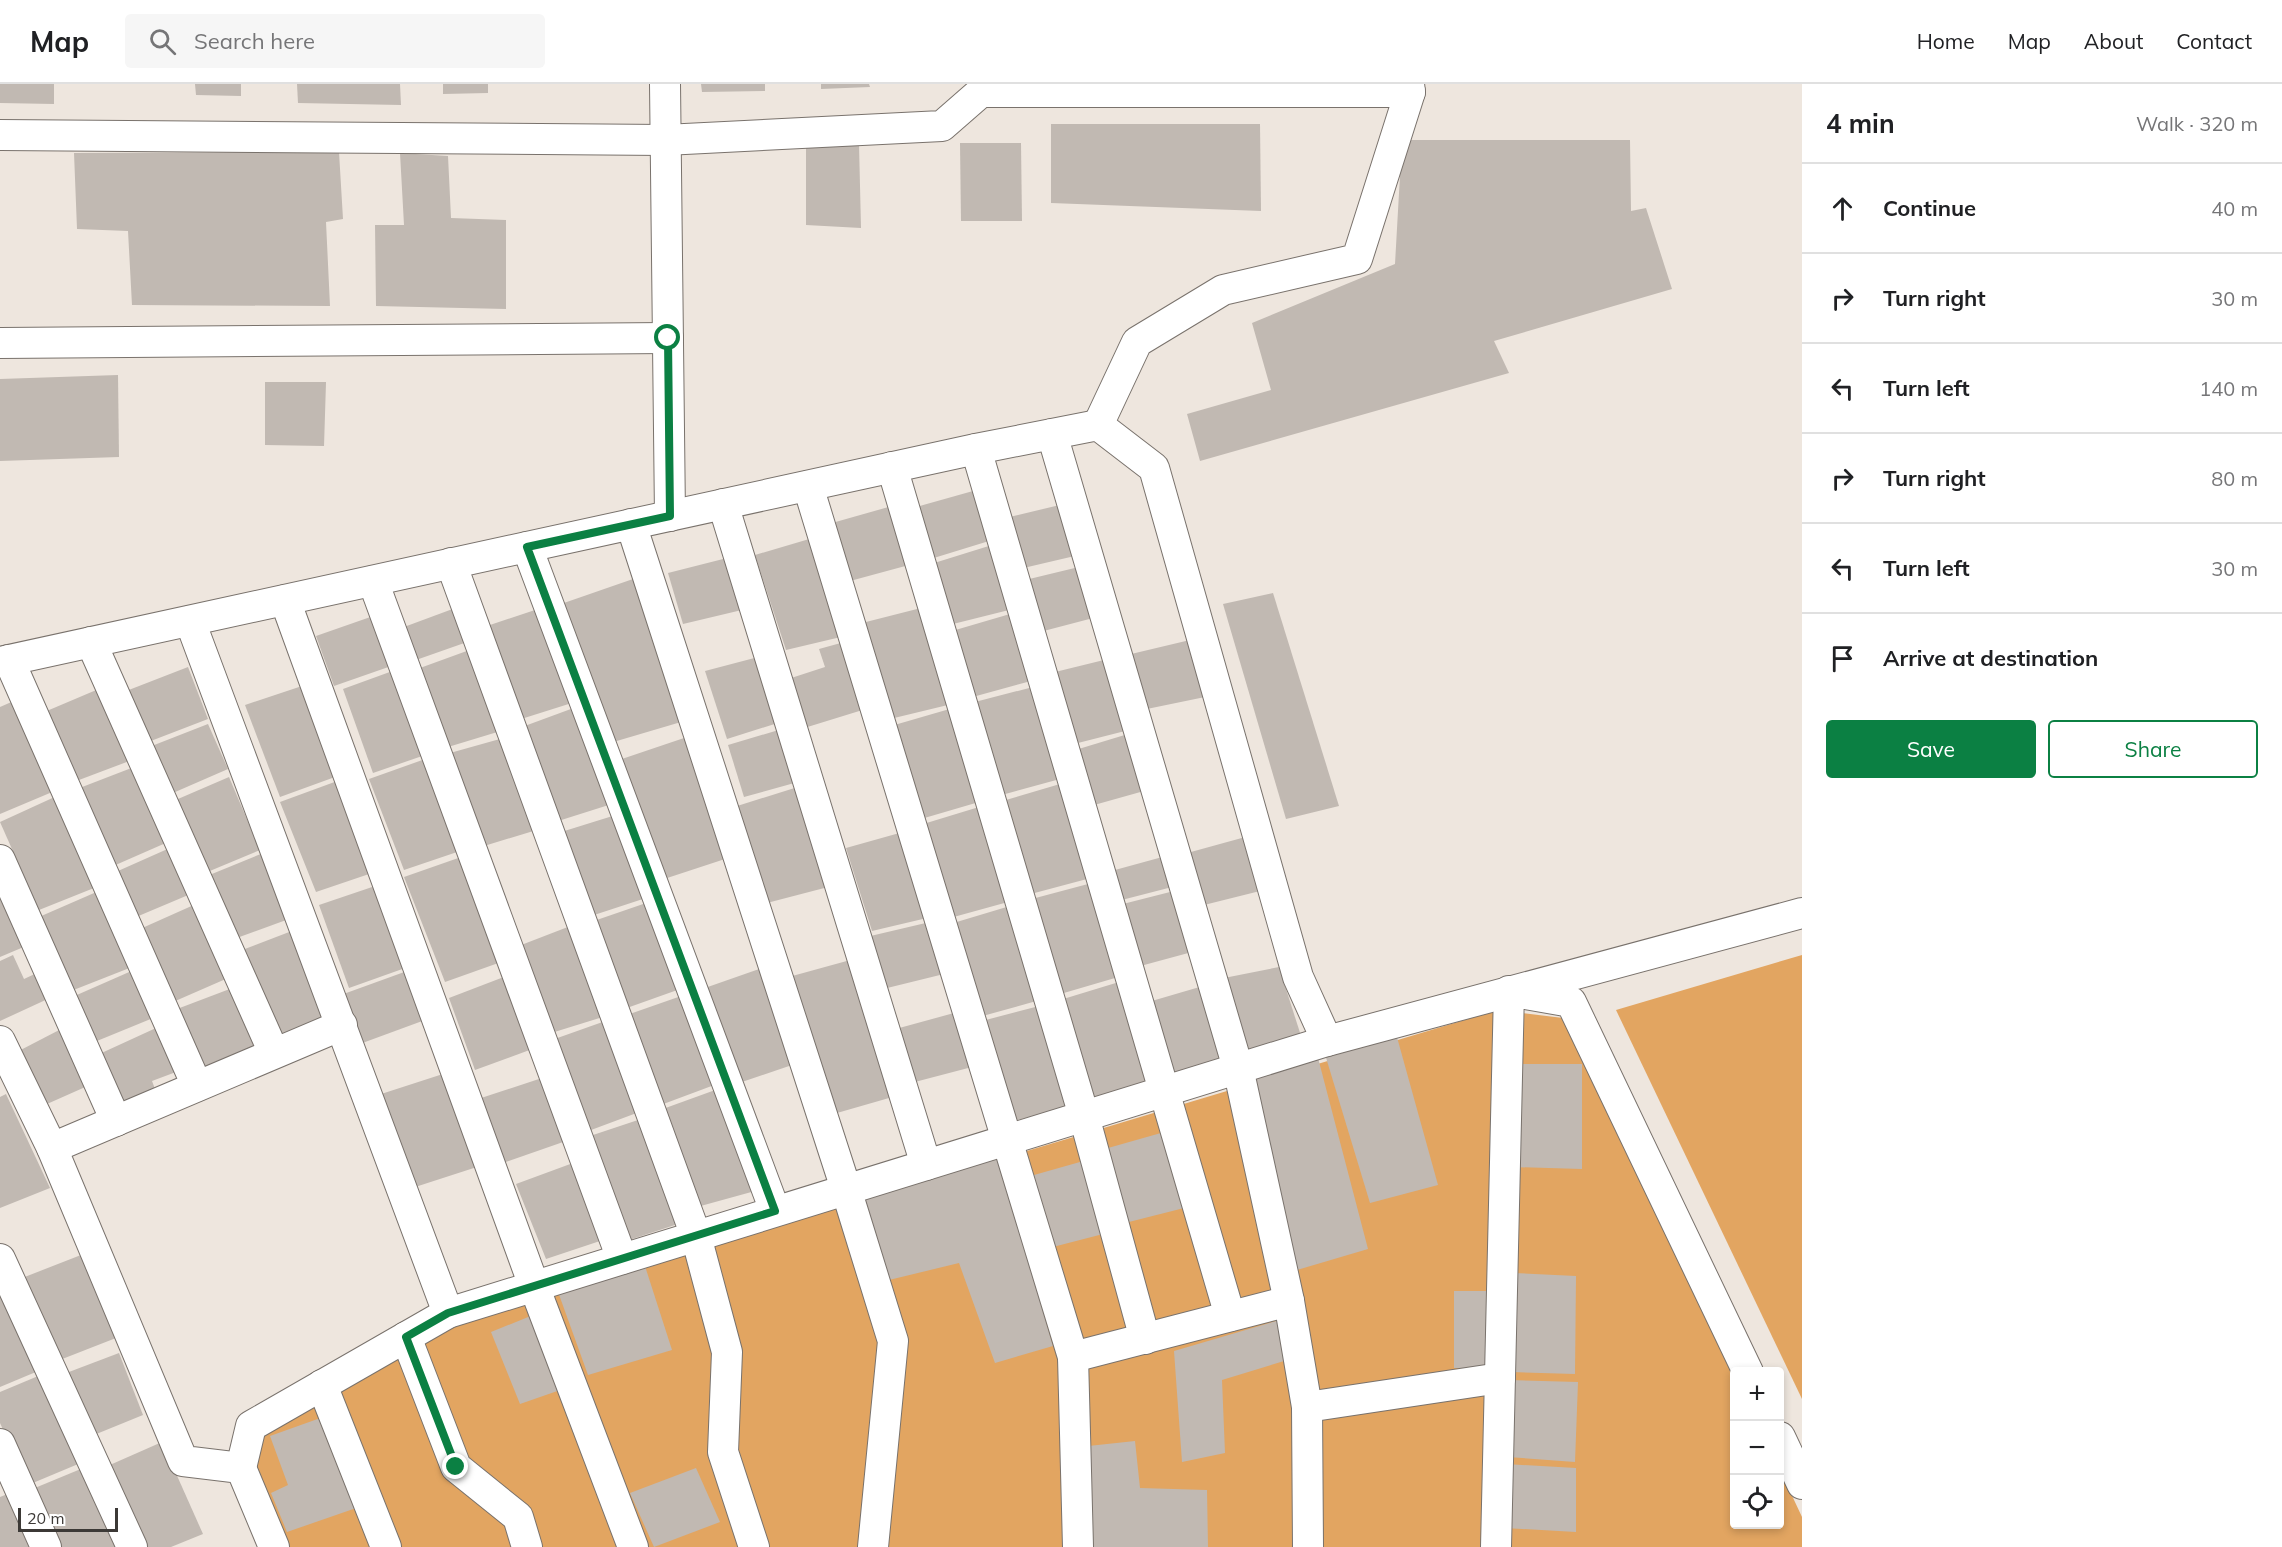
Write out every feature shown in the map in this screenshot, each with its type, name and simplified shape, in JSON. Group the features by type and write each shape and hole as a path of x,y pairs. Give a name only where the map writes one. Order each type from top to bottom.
{"street":[{"path":"665,84 670,516"},
{"path":"0,135 665,140 942,126 981,92 1409,88 1357,260 1222,290 1137,342 1098,425"},
{"path":"0,343 668,338"},
{"path":"197,1086 4,661 892,467 1098,425 1154,468 1298,977 1327,1041"},
{"path":"1052,434 1238,1068 1289,1301 1307,1407 1308,1547"},
{"path":"976,449 1230,1316"},
{"path":"892,467 1080,1104 1145,1339"},
{"path":"808,486 1073,1358 1078,1547"},
{"path":"723,504 926,1165"},
{"path":"631,524 893,1341 873,1547"},
{"path":"527,547 775,1211"},
{"path":"451,563 696,1236 727,1352 723,1452 754,1547"},
{"path":"373,581 622,1259"},
{"path":"285,600 534,1286 633,1547"},
{"path":"190,621 448,1313"},
{"path":"91,642 274,1053"},
{"path":"0,860 116,1121"},
{"path":"274,1547 241,1468 251,1426 448,1313 1327,1041 1802,913"},
{"path":"1509,992 1571,1002 1746,1367"},
{"path":"1496,1547 1509,992"},
{"path":"52,1148 342,1025"},
{"path":"0,1041 52,1148 183,1461 241,1468"},
{"path":"0,1259 132,1547"},
{"path":"1073,1358 1289,1301"},
{"path":"406,1337 456,1467 518,1517 527,1547"},
{"path":"1307,1407 1500,1378"},
{"path":"322,1385 386,1547"},
{"path":"0,1444 46,1547"},
{"path":"1784,1447 1802,1485"}],"shaded area":[{"path":"1802,955 1802,1399 1616,1010"},
{"path":"1498,1010 1563,1018 1730,1368 1730,1529 1784,1529 1784,1479 1802,1517 1802,1547 287,1547 252,1468 263,1433 455,1322"}],"building":[{"path":"0,84 54,84 54,104 0,103"},
{"path":"195,84 241,84 241,96 196,95"},
{"path":"297,84 400,84 401,105 298,103"},
{"path":"443,84 488,84 488,93 443,94"},
{"path":"701,84 765,84 765,91 702,92"},
{"path":"821,84 869,84 870,87 821,89"},
{"path":"1051,124 1260,124 1261,211 1051,203"},
{"path":"1402,140 1630,140 1631,211 1646,208 1672,289 1494,341 1509,373 1200,461 1187,414 1271,390 1252,323 1395,264"},
{"path":"960,143 1021,143 1022,221 961,221"},
{"path":"806,144 859,144 861,228 806,225"},
{"path":"339,152 343,219 326,222 330,306 132,305 128,231 77,229 74,153"},
{"path":"400,153 448,156 451,218 506,220 506,309 376,306 375,225 404,225"},
{"path":"118,375 119,457 0,461 0,379"},
{"path":"265,382 326,382 324,446 265,445"},
{"path":"973,491 989,541 924,561 909,509"},
{"path":"1064,504 1079,555 1015,570 1001,519"},
{"path":"892,506 909,565 850,581 832,523"},
{"path":"816,537 845,636 786,650 755,555"},
{"path":"992,545 1009,610 949,625 931,564"},
{"path":"731,557 746,609 683,624 668,573"},
{"path":"1083,566 1097,617 1036,633 1021,581"},
{"path":"633,579 681,722 610,743 561,604"},
{"path":"1273,593 1339,806 1286,819 1223,604"},
{"path":"458,607 470,641 416,660 404,627"},
{"path":"541,608 575,702 518,720 484,627"},
{"path":"921,608 952,704 890,719 862,623"},
{"path":"379,614 397,664 334,686 316,636"},
{"path":"1010,614 1031,681 969,698 952,631"},
{"path":"1190,640 1205,697 1142,710 1127,655"},
{"path":"848,641 869,708 801,729 782,681 825,667 819,649"},
{"path":"475,648 504,730 448,747 420,668"},
{"path":"762,656 781,722 727,739 705,671"},
{"path":"1108,659 1129,730 1070,745 1047,674"},
{"path":"188,667 208,719 143,744 121,693"},
{"path":"398,669 428,754 373,773 343,689"},
{"path":"305,685 335,777 280,797 245,705"},
{"path":"1033,687 1060,779 998,796 971,703"},
{"path":"101,688 132,760 71,783 42,713"},
{"path":"16,700 57,790 0,814 0,707"},
{"path":"579,706 615,803 555,822 522,727"},
{"path":"953,708 979,802 921,819 891,726"},
{"path":"208,724 228,769 166,796 144,749"},
{"path":"782,729 798,782 744,797 728,745"},
{"path":"1128,734 1144,791 1087,807 1072,751"},
{"path":"507,737 540,829 484,846 450,753"},
{"path":"687,737 725,859 658,881 613,762"},
{"path":"428,758 463,850 404,870 369,779"},
{"path":"134,767 168,842 111,867 77,789"},
{"path":"229,777 260,850 205,873 171,802"},
{"path":"340,780 372,873 316,892 280,802"},
{"path":"1060,784 1087,879 1027,895 999,802"},
{"path":"801,786 832,886 763,904 734,807"},
{"path":"59,795 99,886 39,910 0,822"},
{"path":"979,807 1008,902 950,918 920,825"},
{"path":"619,814 649,897 588,917 558,833"},
{"path":"903,832 927,918 872,931 846,848"},
{"path":"1249,836 1264,890 1196,907 1180,855"},
{"path":"172,847 193,893 129,920 109,875"},
{"path":"263,853 289,919 234,939 207,876"},
{"path":"464,856 504,961 445,982 404,877"},
{"path":"1166,856 1176,886 1114,902 1104,873"},
{"path":"381,884 408,967 349,988 319,905"},
{"path":"1088,884 1115,978 1057,995 1028,900"},
{"path":"101,890 132,967 71,991 39,917"},
{"path":"1174,891 1192,952 1133,968 1115,906"},
{"path":"5,898 26,946 0,957 0,900"},
{"path":"649,902 683,988 624,1009 588,923"},
{"path":"196,904 228,978 173,1002 140,929"},
{"path":"1010,906 1040,1000 979,1017 950,924"},
{"path":"930,922 944,974 879,990 862,938"},
{"path":"573,925 606,1016 548,1034 516,947"},
{"path":"297,929 330,1015 275,1037 237,952"},
{"path":"13,955 24,979 39,972 52,997 0,1021 0,961"},
{"path":"854,959 896,1096 830,1115 785,978"},
{"path":"1279,967 1302,1039 1245,1055 1224,978"},
{"path":"762,968 795,1064 736,1084 702,989"},
{"path":"136,969 158,1016 92,1043 70,998"},
{"path":"407,971 425,1020 357,1045 338,996"},
{"path":"509,975 535,1048 475,1070 449,998"},
{"path":"1119,982 1148,1085 1092,1100 1060,1000"},
{"path":"1203,986 1227,1059 1167,1076 1145,1003"},
{"path":"235,987 261,1049 202,1070 177,1009"},
{"path":"684,995 717,1084 658,1106 624,1016"},
{"path":"1043,1005 1073,1107 1009,1122 978,1022"},
{"path":"954,1013 972,1067 911,1083 892,1030"},
{"path":"611,1019 642,1111 583,1133 549,1041"},
{"path":"65,1027 92,1084 38,1108 11,1055"},
{"path":"156,1028 176,1072 152,1081 155,1089 118,1104 95,1056"},
{"path":"1395,1030 1438,1185 1370,1203 1324,1051"},
{"path":"1317,1054 1368,1249 1297,1270 1245,1072"},
{"path":"1513,1064 1582,1064 1582,1169 1512,1167"},
{"path":"446,1073 480,1166 409,1189 375,1096"},
{"path":"545,1077 566,1141 497,1165 475,1100"},
{"path":"718,1089 755,1191 697,1207 660,1110"},
{"path":"6,1094 50,1188 0,1208 0,1097"},
{"path":"644,1118 681,1223 623,1242 584,1138"},
{"path":"1168,1131 1188,1207 1121,1224 1101,1150"},
{"path":"998,1154 1053,1346 995,1363 959,1263 889,1280 860,1195"},
{"path":"1087,1160 1107,1233 1049,1248 1027,1177"},
{"path":"573,1163 603,1240 546,1259 516,1184"},
{"path":"81,1255 116,1338 52,1363 17,1280"},
{"path":"644,1263 672,1350 588,1375 557,1289"},
{"path":"1513,1273 1576,1276 1575,1374 1512,1372"},
{"path":"0,1279 43,1369 0,1387"},
{"path":"1454,1291 1495,1291 1493,1368 1454,1368"},
{"path":"538,1313 566,1388 520,1404 491,1332"},
{"path":"1283,1319 1284,1361 1222,1380 1225,1453 1182,1462 1174,1351"},
{"path":"119,1353 143,1415 89,1437 61,1375"},
{"path":"43,1374 83,1462 28,1485 0,1423 0,1392"},
{"path":"1509,1380 1578,1382 1575,1462 1508,1457"},
{"path":"326,1416 362,1506 287,1532 271,1493 288,1485 270,1436"},
{"path":"1135,1441 1140,1488 1207,1490 1208,1547 1089,1547 1079,1447"},
{"path":"162,1442 203,1534 171,1547 141,1547 103,1468"},
{"path":"1506,1464 1576,1468 1576,1532 1505,1528"},
{"path":"88,1466 124,1547 55,1547 30,1490"},
{"path":"696,1468 720,1522 654,1547 630,1493"},
{"path":"15,1491 41,1547 0,1547 0,1497"}],"route":[{"path":"456,1467 406,1337 448,1313 775,1211 527,547 670,516 668,338"}]}
